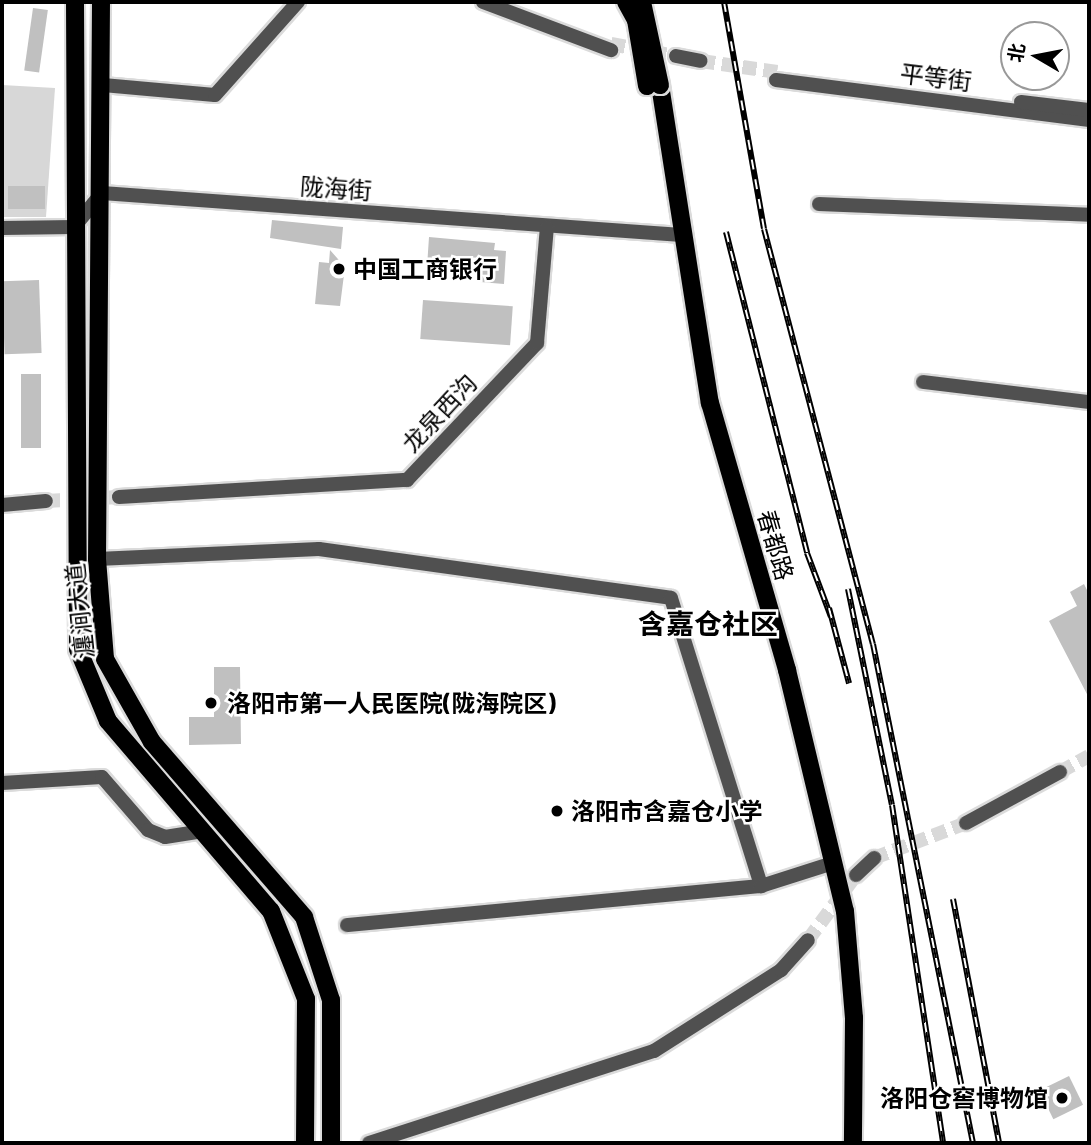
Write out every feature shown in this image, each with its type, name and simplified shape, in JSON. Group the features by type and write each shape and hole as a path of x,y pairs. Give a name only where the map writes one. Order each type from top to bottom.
{"main road":[{"name":"瀍涧大道","path":"75,2 78,649 108,721 271,911 306,999 305,1143"},
{"name":"瀍涧大道","path":"101,2 103,85 97,559 105,659 152,742 304,917 331,1000 331,1143"},
{"path":"626,2 636,20 654,86"},
{"path":"642,2 654,86"},
{"name":"春都路","path":"654,86 700,405 828,864 845,911 854,1018 853,1143"},
{"name":"春都路","path":"828,864 845,1018 844,1143"}],"street":[{"path":"103,85 215,95 298,2"},
{"path":"484,2 611,47 503,2"},
{"path":"676,60 701,64"},
{"name":"平等街","path":"1089,110 777,76 1089,120"},
{"path":"2,228 74,227 102,193"},
{"name":"陇海街","path":"102,193 677,236"},
{"path":"819,204 1089,215"},
{"name":"龙泉西沟","path":"119,497 407,480 537,343 547,227"},
{"path":"923,382 1089,402"},
{"path":"2,505 46,501"},
{"path":"97,559 319,549 671,598 761,886"},
{"path":"966,823 1060,772"},
{"path":"2,783 102,777 148,830 166,837 202,831"},
{"path":"856,875 874,858"},
{"path":"348,925 761,886 828,864"},
{"path":"369,1143 654,1051 781,970 808,940"}],"shaded area":[{"path":"2,85 55,88 46,217 2,217"}],"building":[{"path":"33,8 48,10 39,72 24,70"},
{"path":"8,186 45,186 45,209 8,209"},
{"path":"272,220 343,227 341,249 270,238"},
{"path":"429,237 495,243 494,250 506,251 504,284 480,282 482,258 465,257 464,270 427,267"},
{"path":"330,250 345,267 340,306 315,304 319,262 329,263"},
{"path":"39,280 42,353 5,354 2,281"},
{"path":"423,300 513,306 510,345 420,339"},
{"path":"21,374 41,374 41,448 21,448"},
{"path":"1084,584 1089,594 1089,698 1049,621 1077,606 1070,592"},
{"path":"214,667 240,667 241,744 189,745 189,717 214,717"},
{"name":"洛阳仓窖博物馆","path":"1069,1076 1083,1105 1053,1119 1039,1090"}],"tunnel":[{"path":"611,44 676,56"},
{"path":"701,61 777,72"},
{"path":"46,501 119,497"},
{"path":"1060,772 1089,756"},
{"path":"874,858 966,823"},
{"path":"808,940 856,875"}],"railway":[{"path":"724,2 764,229 873,644 973,1143"},
{"path":"726,232 807,553 831,617"},
{"path":"848,589 892,805 943,1143"},
{"path":"829,608 849,683"},
{"path":"953,899 999,1143"}],"place":[{"name":"中国工商银行","path":"339,269"},
{"name":"洛阳市第一人民医院(陇海院区)","path":"211,703"},
{"name":"洛阳市含嘉仓小学","path":"557,811"},
{"name":"洛阳仓窖博物馆","path":"1062,1098"}],"district":[{"name":"含嘉仓社区","path":"708,623"}]}
